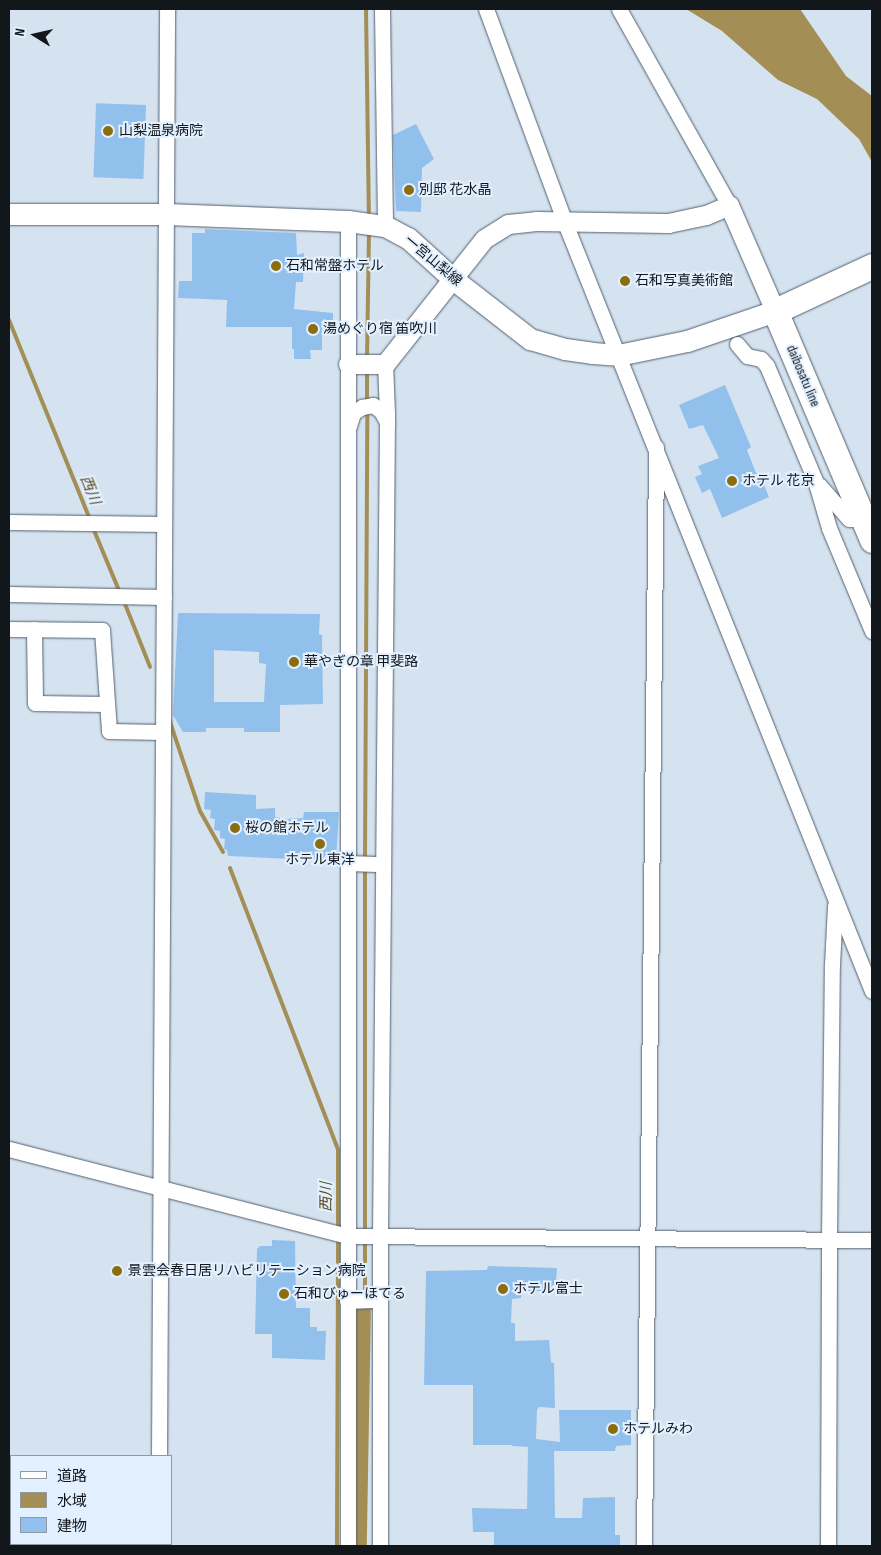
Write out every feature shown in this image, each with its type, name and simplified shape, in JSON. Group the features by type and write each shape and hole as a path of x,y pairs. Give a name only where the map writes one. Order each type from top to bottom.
{"highway":[{"path":"785,306 872,266"},
{"name":"daibosatu line","path":"785,306 868,530"}],"main road":[{"name":"一宮山梨線","path":"10,214 166,214 366,223 408,238 453,279 530,339 565,349 618,355 687,341 785,306"}],"street":[{"path":"159,1455 162,1189 167,9"},
{"path":"348,1546 350,1300 348,427 366,364 366,223 382,9"},
{"path":"486,9 565,223 872,991"},
{"path":"619,9 785,306"},
{"path":"366,364 453,279 484,239 508,224 536,221 565,223 668,223 706,215 729,205"},
{"path":"737,344 747,356 761,359 766,366 815,480 829,528 872,631"},
{"path":"366,364 386,422 383,864 376,1236 380,1546"},
{"path":"348,427 353,413 362,407 374,405 381,411 386,422"},
{"path":"644,1546 649,1239 656,448"},
{"path":"815,480 849,519 868,530"},
{"path":"9,522 164,524"},
{"path":"9,594 164,597"},
{"path":"9,629 102,630 109,731 163,732"},
{"path":"34,629 35,703 107,704"},
{"path":"348,863 383,864"},
{"path":"828,1546 828,1240 832,965 835,901"},
{"path":"9,1149 349,1235 872,1240"},
{"path":"350,1300 376,1300"}],"water":[{"path":"686,9 800,9 846,76 872,96 872,162 859,139 817,99 778,80 722,31"},
{"path":"354,1303 371,1303 367,1546 350,1546"}],"building":[{"path":"96,103 146,105 143,179 93,177"},
{"path":"416,124 434,159 422,168 421,212 396,211 393,135"},
{"path":"205,229 296,233 297,255 304,253 303,282 296,282 294,309 333,313 333,324 322,326 322,350 310,350 311,359 294,359 292,327 226,327 227,300 178,298 179,281 192,281 192,233 205,233"},
{"path":"725,385 751,447 747,450 756,473 759,473 769,497 722,518 710,489 702,493 695,477 702,474 698,466 719,458 703,425 689,429 679,405"},
{"path":"178,613 320,614 319,634 322,635 323,704 280,705 280,732 244,732 244,728 206,728 206,732 183,732 173,715","holes":["214,650 259,652 259,663 266,664 264,702 214,702"]},
{"path":"205,792 256,795 256,809 275,808 275,817 285,819 303,818 304,812 339,812 336,861 228,856 227,850 224,849 225,839 220,838 220,831 214,830 215,819 210,818 211,810 204,809"},
{"path":"272,1240 295,1241 296,1308 310,1308 310,1327 317,1327 317,1331 326,1331 325,1360 272,1358 272,1334 255,1334 257,1249 260,1246 272,1246"},
{"path":"488,1266 557,1268 555,1291 522,1291 521,1298 512,1299 511,1323 515,1323 515,1341 549,1340 551,1362 554,1363 555,1408 539,1407 537,1410 536,1439 560,1442 559,1410 631,1410 631,1445 616,1446 615,1451 554,1451 555,1518 582,1518 583,1498 615,1497 615,1535 620,1535 620,1546 494,1546 494,1532 473,1532 472,1508 527,1509 528,1447 473,1445 473,1385 424,1385 426,1271 487,1270"}],"waterway":[{"path":"366,9 369,216"},
{"path":"367,359 369,231"},
{"name":"西川","path":"9,320 90,519"},
{"path":"367,368 367,401"},
{"path":"365,859 367,408"},
{"name":"西川","path":"93,528 120,593"},
{"name":"西川","path":"123,599 150,667"},
{"name":"西川","path":"169,719 200,811 223,852"},
{"path":"365,866 365,1231"},
{"name":"西川","path":"230,868 338,1150 338,1229"},
{"name":"西川","path":"337,1546 338,1236"},
{"path":"365,1238 365,1296"}],"place":[{"name":"山梨温泉病院","path":"108,131"},
{"name":"別邸 花水晶","path":"409,190"},
{"name":"石和常盤ホテル","path":"276,266"},
{"name":"石和写真美術館","path":"625,281"},
{"name":"湯めぐり宿 笛吹川","path":"313,329"},
{"name":"ホテル 花京","path":"732,481"},
{"name":"華やぎの章 甲斐路","path":"294,662"},
{"name":"桜の館ホテル","path":"235,828"},
{"name":"ホテル東洋","path":"320,844"},
{"name":"景雲会春日居リハビリテーション病院","path":"117,1271"},
{"name":"ホテル富士","path":"503,1289"},
{"name":"石和びゅーほてる","path":"284,1294"},
{"name":"ホテルみわ","path":"613,1429"}]}
